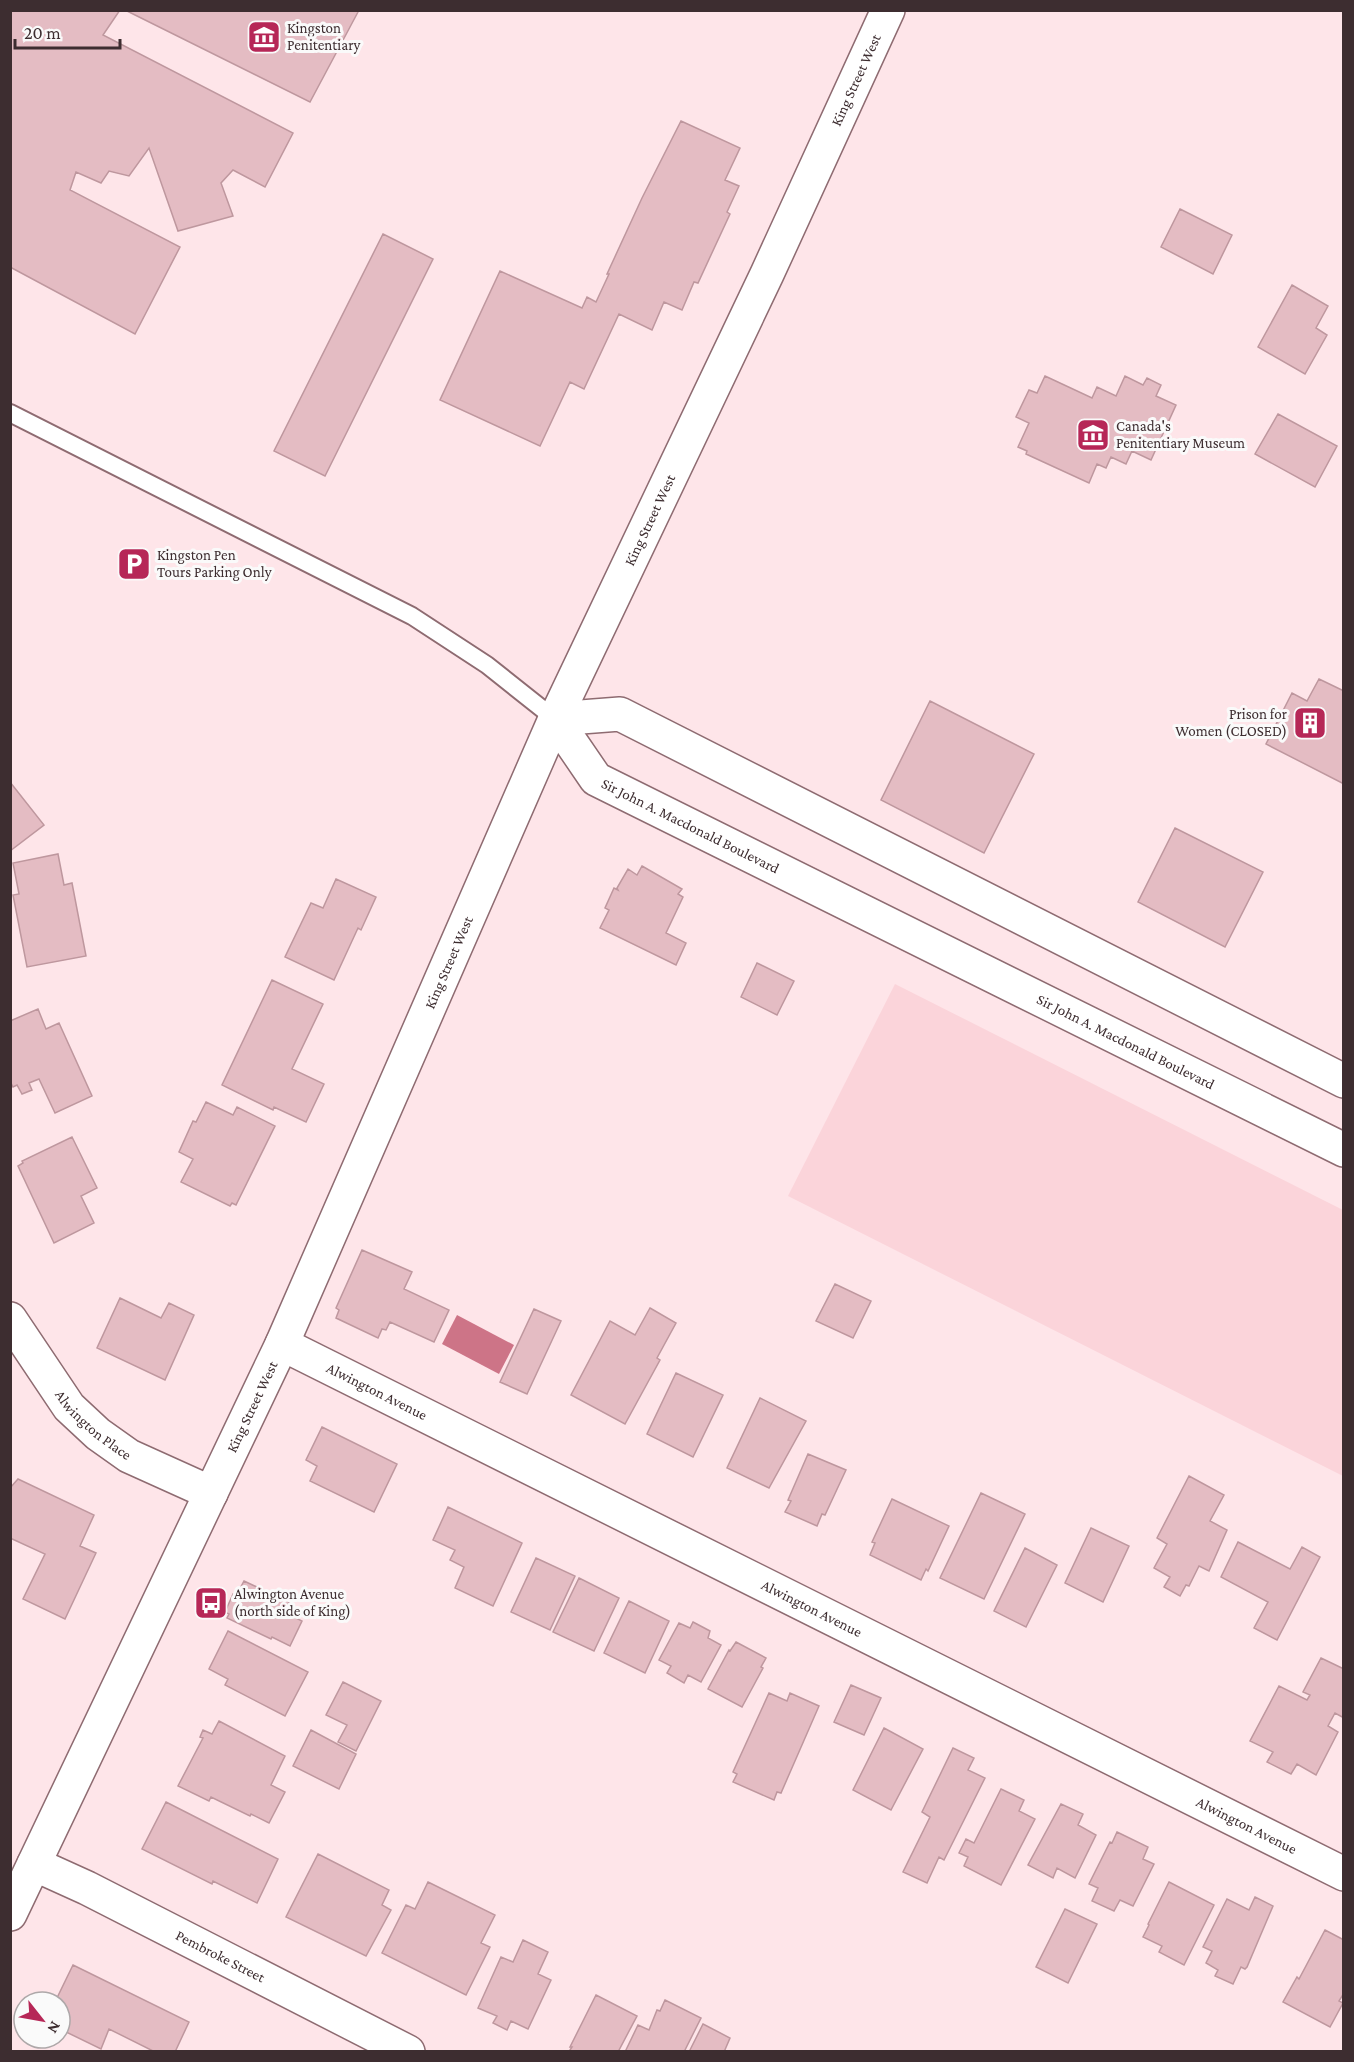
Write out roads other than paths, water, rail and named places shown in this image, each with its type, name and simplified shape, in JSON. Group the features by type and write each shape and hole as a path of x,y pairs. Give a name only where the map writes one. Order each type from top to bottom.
{"main road":[{"name":"King Street West","path":"10,1914 282,1344 555,719 767,274 888,10"},
{"path":"555,719 620,714 1344,1080"},
{"name":"Sir John A. Macdonald Boulevard","path":"555,719 596,779 1344,1150"},
{"name":"Alwington Place","path":"10,1319 69,1407 98,1434 129,1456 211,1493"},
{"name":"Alwington Avenue","path":"282,1344 1344,1874"},
{"name":"Pembroke Street","path":"34,1864 87,1888 408,2052"}],"lane":[{"path":"10,413 412,616 487,665 555,719"}],"place":[{"name":"Kingston Penitentiary","path":"264,37"},
{"name":"Canada's Penitentiary Museum","path":"1093,435"},
{"name":"Kingston Pen Tours Parking Only","path":"134,564"},
{"name":"Prison for Women (CLOSED)","path":"1310,723"},
{"name":"Alwington Avenue (north side of King)","path":"211,1603"}]}
